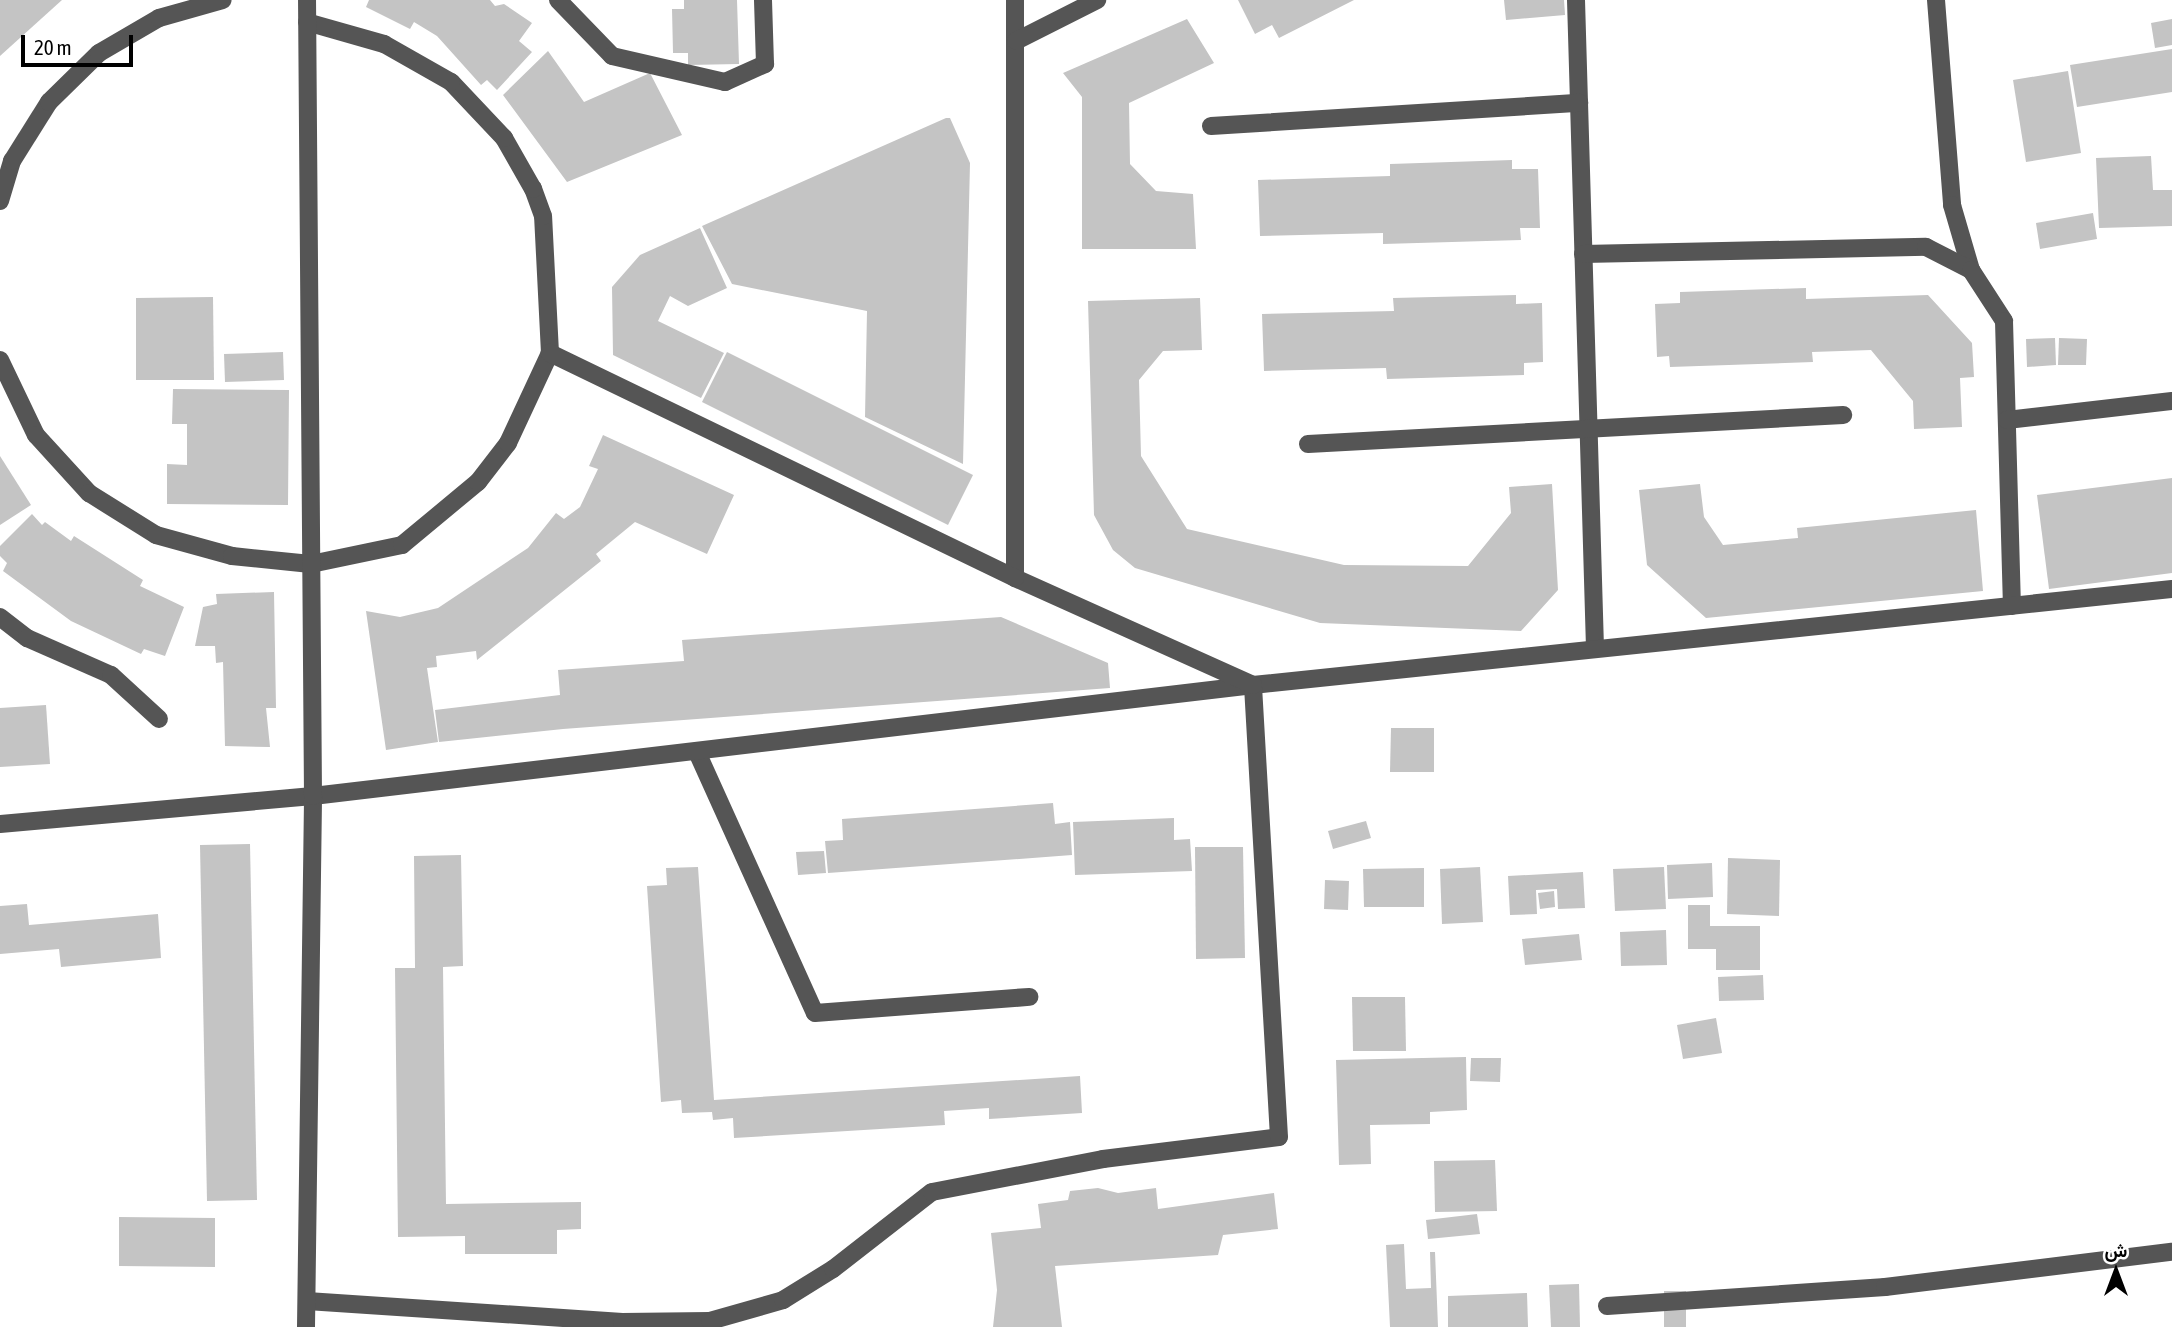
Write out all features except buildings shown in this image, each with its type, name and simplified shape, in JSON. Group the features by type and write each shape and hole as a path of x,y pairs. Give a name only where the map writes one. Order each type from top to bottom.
{"street":[{"path":"0,201 12,160 49,102 99,53 159,19 223,0"},
{"path":"306,1327 313,796 307,0"},
{"path":"558,0 611,56 725,82 765,64 763,0"},
{"path":"1015,0 1015,578"},
{"path":"1016,41 1097,0"},
{"path":"1576,0 1595,649"},
{"path":"1936,0 1952,205 1971,270 2004,321 2012,606"},
{"path":"0,363 36,435 89,493 156,535 232,556 311,564 402,545 442,516 478,482 508,443 550,354 543,216 504,138 480,108 419,61 384,44 307,22"},
{"path":"1211,126 1579,103"},
{"path":"1583,254 1926,247 1971,270"},
{"path":"550,354 1015,578 1253,685"},
{"path":"2007,420 2172,401"},
{"path":"1308,444 1843,415"},
{"path":"0,824 313,796 1253,685 2172,589"},
{"path":"0,617 27,638 111,676 159,719"},
{"path":"307,1301 622,1322 710,1321 783,1300 833,1269 932,1192 1103,1159 1279,1137 1253,685"},
{"path":"697,752 785,956 815,1013 1029,997"},
{"path":"1607,1306 1885,1287 2172,1252"}]}
